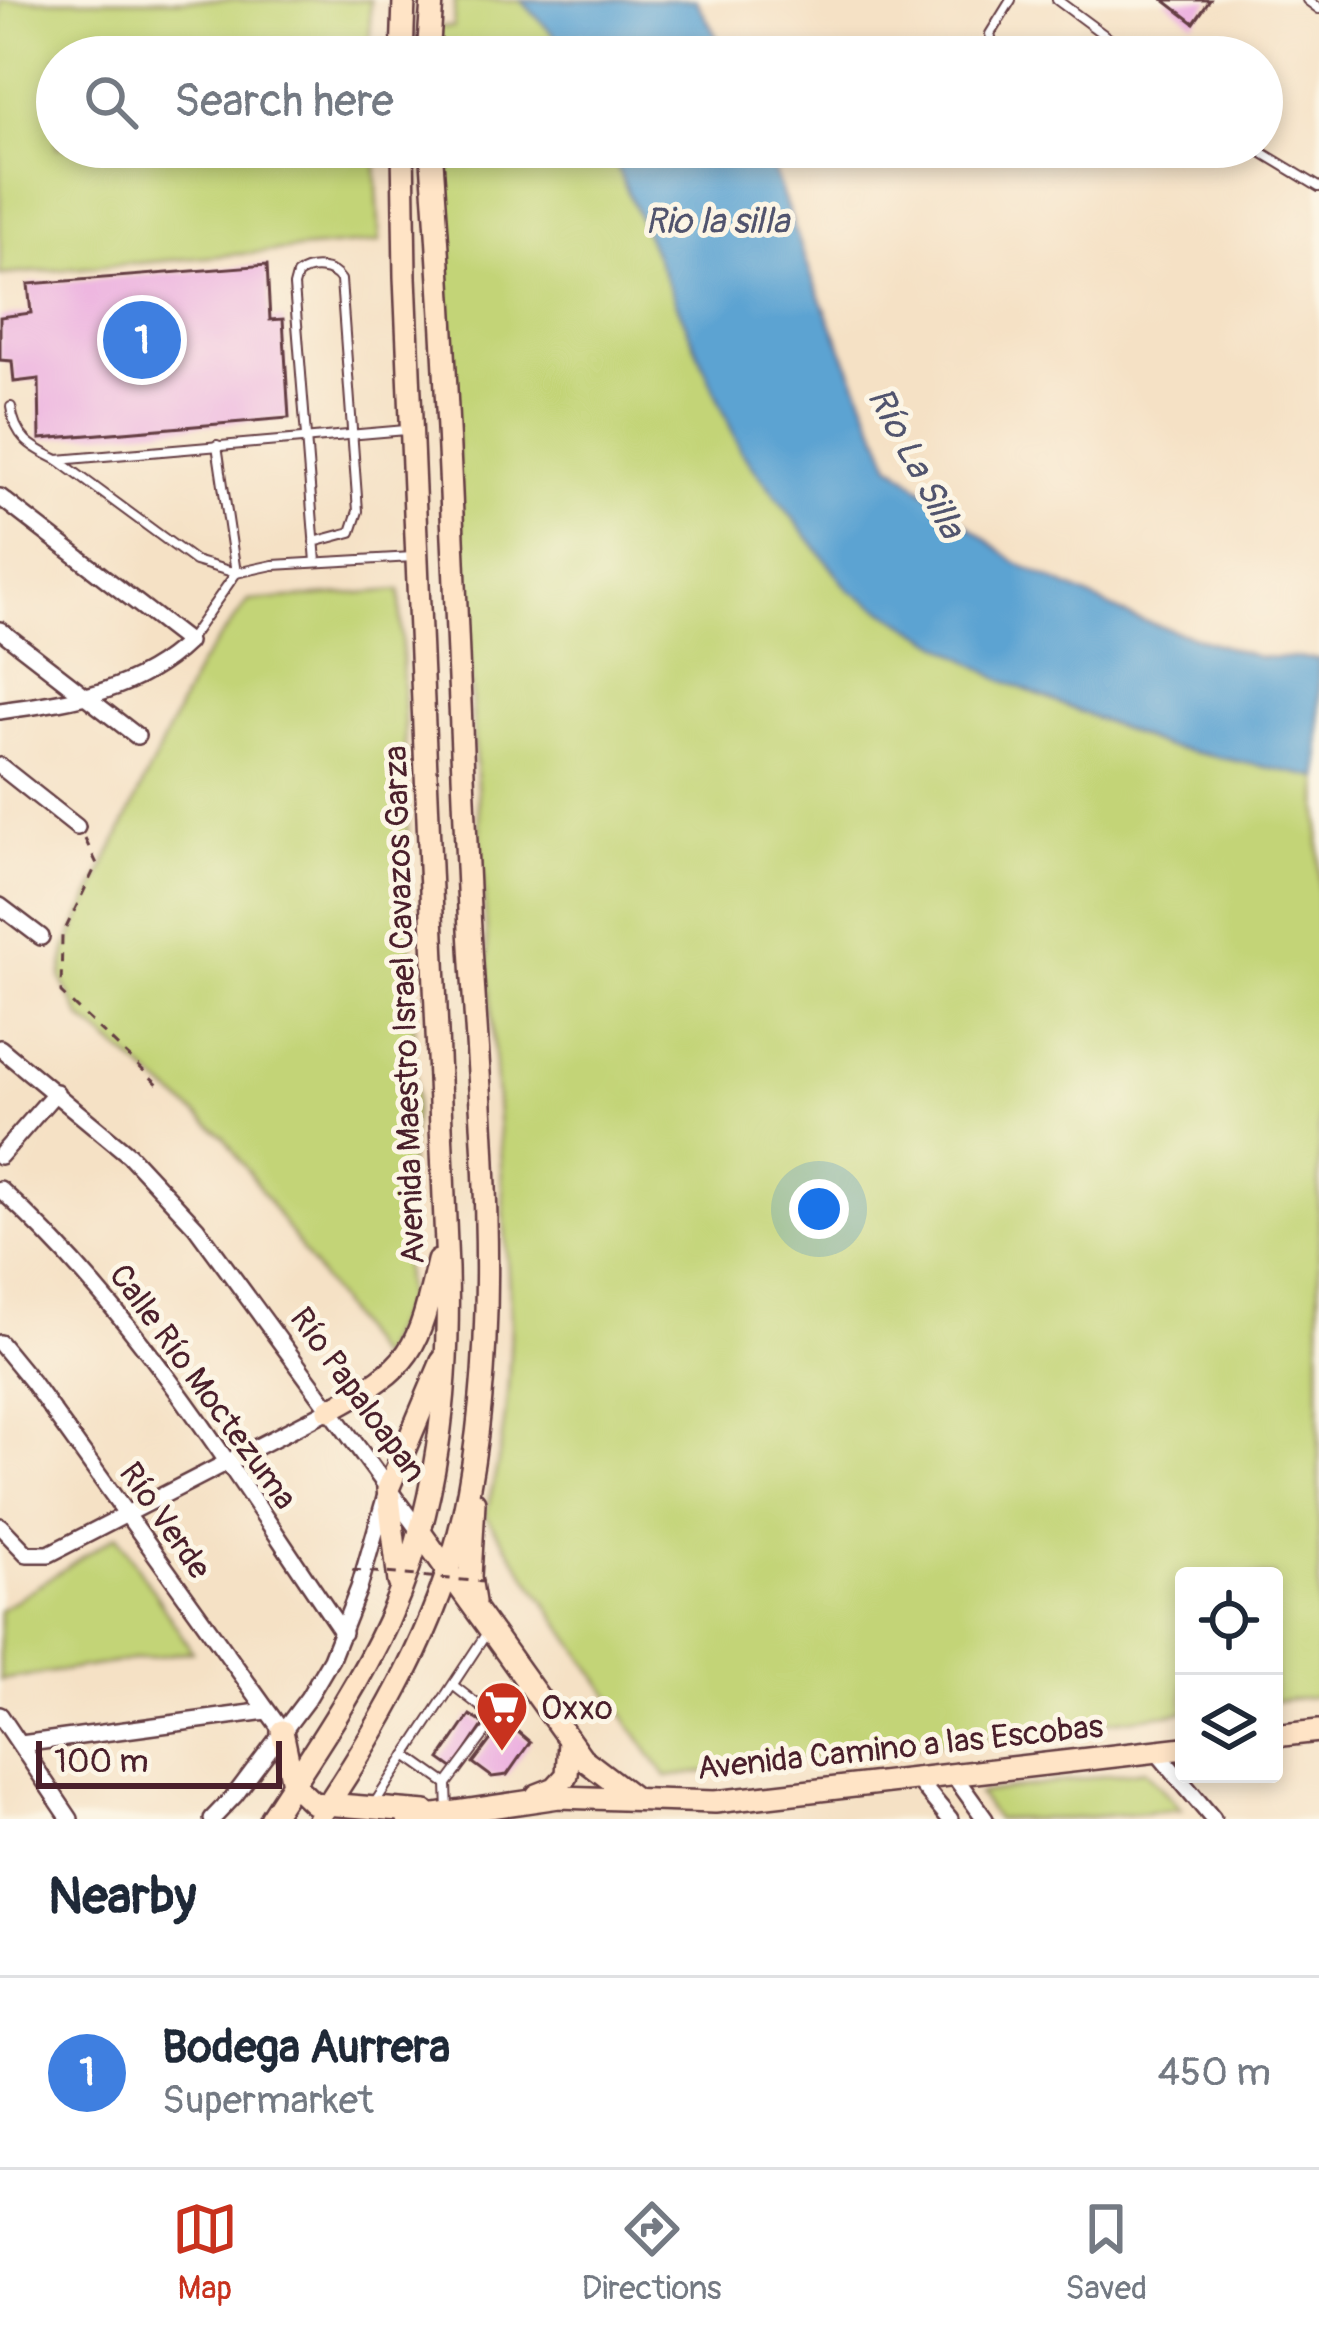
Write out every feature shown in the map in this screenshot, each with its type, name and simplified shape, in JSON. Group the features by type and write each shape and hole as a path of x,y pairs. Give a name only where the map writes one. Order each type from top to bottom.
{"main road":[{"path":"403,36 404,0"},
{"path":"430,36 432,1"},
{"name":"Avenida Maestro Israel Cavazos Garza","path":"270,1819 338,1716 388,1621 420,1532 440,1431 449,1346 403,168"},
{"name":"Avenida Maestro Israel Cavazos Garza","path":"323,1813 398,1689 448,1571 469,1484 488,1321 432,168"},
{"path":"404,213 422,219 438,257"},
{"path":"428,794 443,850 455,863 467,863"},
{"path":"329,1410 388,1377 408,1356 427,1313 446,1232"},
{"path":"398,1594 388,1489 449,1346"},
{"path":"469,1484 476,1512 470,1577 482,1621"},
{"name":"Río Papaloapan","path":"420,1532 569,1741 594,1770 639,1801"},
{"path":"388,1621 406,1606 438,1599 460,1604 482,1621"},
{"path":"282,1731 292,1784 323,1813 372,1808 441,1816"},
{"path":"1283,1735 1319,1731"},
{"path":"525,1799 562,1782 569,1768 569,1741"},
{"name":"Avenida Camino a las Escobas","path":"408,1819 525,1799 639,1801 716,1810 916,1778 1175,1749"}],"street":[{"path":"0,497 188,642 148,674 89,698 0,711"},
{"path":"0,630 136,736"},
{"path":"0,766 77,827"},
{"path":"0,906 40,937"},
{"name":"Río Papaloapan","path":"0,1048 129,1155 196,1227 420,1532"},
{"path":"0,1156 56,1092"},
{"name":"Calle Río Moctezuma","path":"0,1189 88,1276 168,1379 343,1633"},
{"name":"Río Verde","path":"0,1343 282,1731"},
{"path":"0,1526 27,1554 57,1551 329,1410"},
{"path":"212,1819 322,1676 343,1633 388,1489"},
{"path":"21,1744 266,1711"},
{"path":"0,1715 70,1819"},
{"path":"1156,1751 1214,1819"},
{"path":"952,1774 986,1819"},
{"path":"916,1778 950,1819"}],"lane":[{"path":"991,36 1011,0"},
{"path":"1057,0 1108,36"},
{"path":"1307,0 1319,10"},
{"path":"1283,165 1319,187"},
{"path":"314,542 351,532 358,521 341,280 332,272 309,269 297,275 294,286 307,439 314,542 316,562"},
{"path":"10,407 17,434 33,448 58,460 195,561 236,573 316,562 418,557"},
{"path":"58,460 412,430"},
{"path":"188,642 236,573 217,446"},
{"path":"372,1808 453,1685 482,1621"},
{"path":"441,1816 447,1784 525,1680"},
{"path":"453,1685 495,1718"},
{"path":"406,1755 447,1784"}],"path":[{"path":"77,827 97,864 62,936 61,993 161,1088"},
{"path":"352,1570 484,1582"}],"green space":[{"path":"0,0 370,0 370,36 36,36 36,168 376,168 380,242 0,275"},
{"path":"455,0 603,0 622,36 430,36 430,27 453,27"},
{"path":"438,168 678,168 806,485 1319,774 1319,1696 1283,1700 1283,1567 1175,1567 1175,1713 666,1777 485,1515 497,1468 511,1324"},
{"path":"400,590 416,1097 402,1228 406,1299 378,1360 224,1137 81,1018 61,978 67,946 199,665 249,601"},
{"path":"117,1535 192,1651 0,1680 0,1610"},
{"path":"1145,1770 1181,1809 1069,1819 996,1819 978,1794"}],"water":[{"path":"521,0 696,0 716,36 555,36"},
{"name":"Rio la silla","path":"617,168 773,168 813,280 891,464 1015,562 1134,618 1258,657 1319,659 1319,778 1163,746 999,679 849,590 741,451"}],"building":[{"path":"1164,0 1210,0 1194,23"},
{"path":"267,265 270,320 283,319 289,418 40,439 39,379 14,382 12,361 0,360 0,317 31,313 28,284"},
{"path":"470,1715 484,1724 454,1769 440,1759"},
{"name":"Oxxo","path":"505,1721 530,1742 507,1775 492,1777 473,1763"}],"place":[{"name":"Bodega Aurrera","path":"142,340"},
{"name":"Oxxo","path":"502,1753"}],"water label":[{"name":"Río La Silla","path":"917,462"}]}
